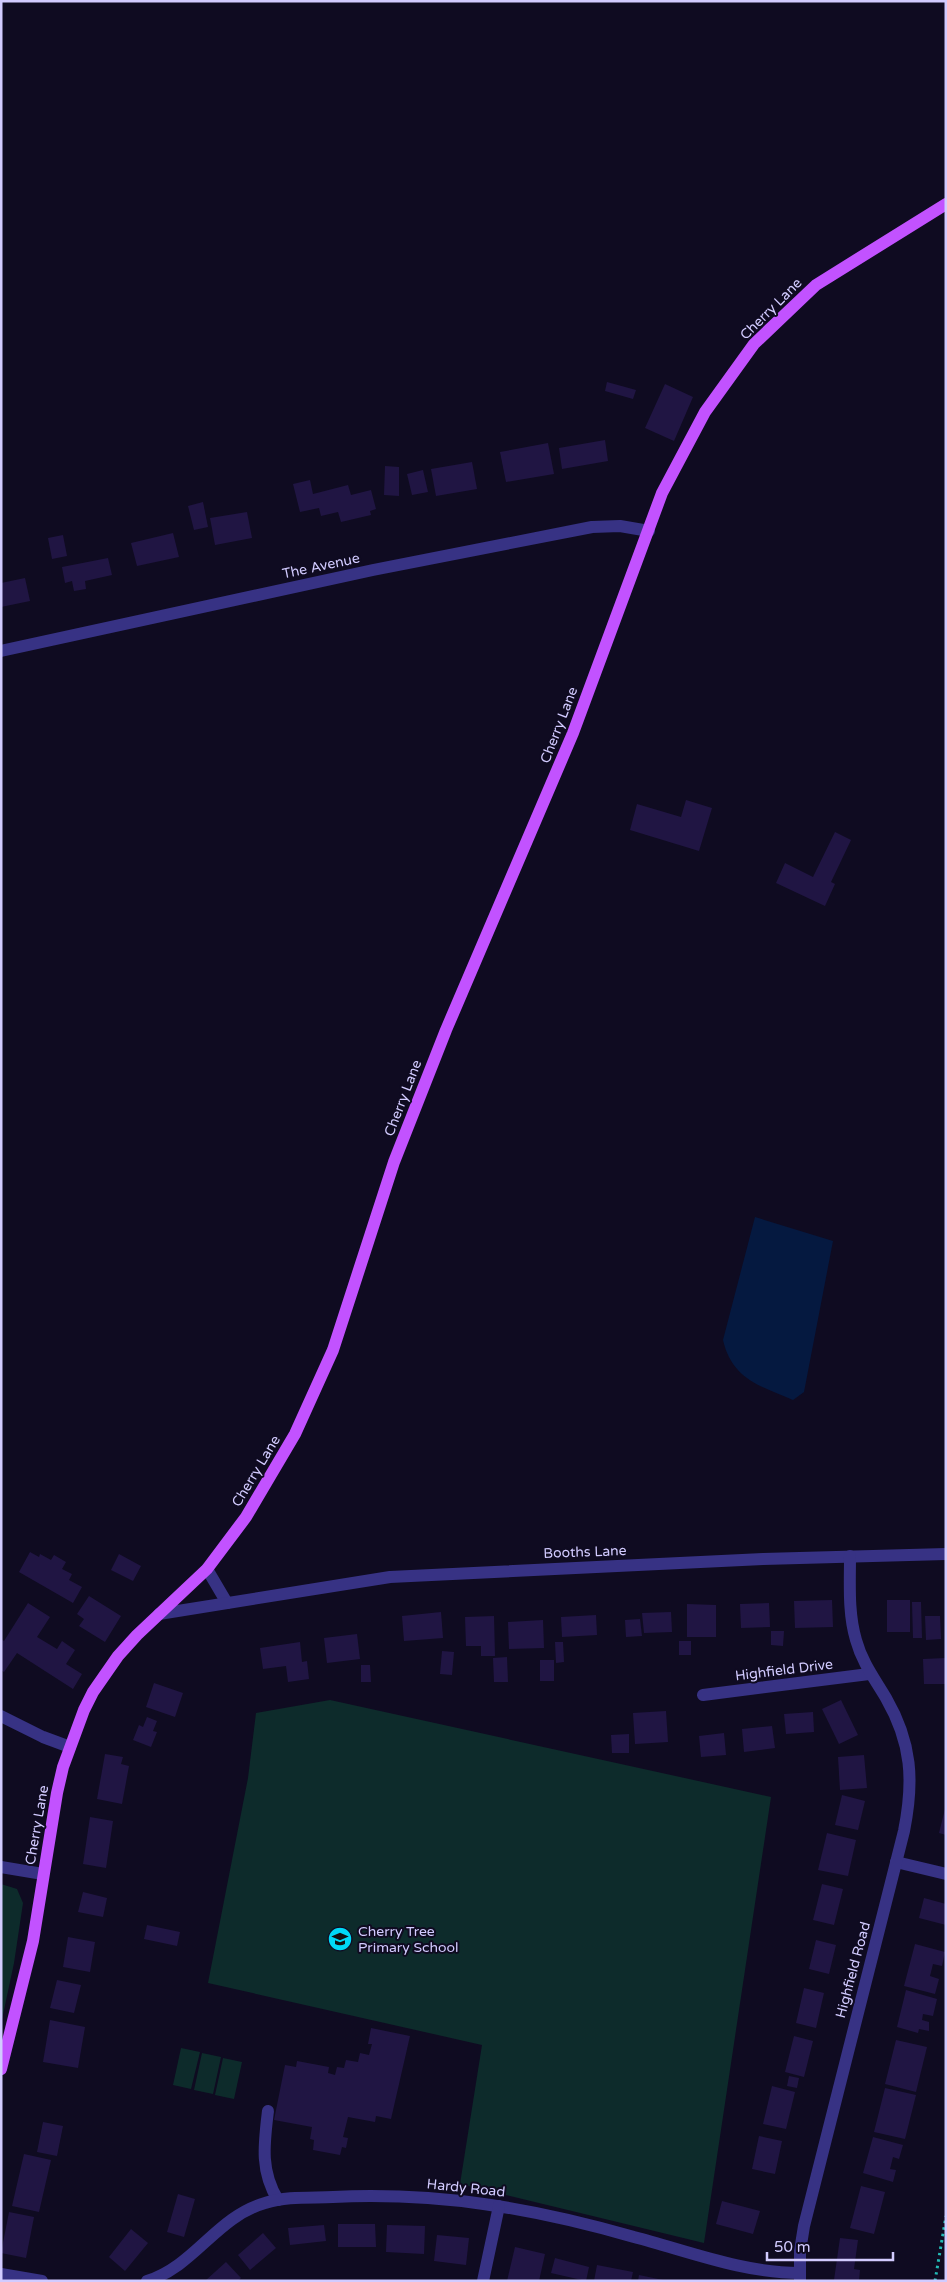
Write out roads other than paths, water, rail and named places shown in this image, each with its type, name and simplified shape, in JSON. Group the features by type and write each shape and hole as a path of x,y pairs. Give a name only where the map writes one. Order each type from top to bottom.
{"main road":[{"name":"Cherry Lane","path":"1,2069 32,1941 57,1793 70,1747 92,1692 118,1656 207,1569 246,1518 295,1434 333,1350 394,1162 446,1030 562,758 662,493 705,412 754,344 816,286 946,204"}],"street":[{"name":"The Avenue","path":"1,651 373,570 592,527 620,526 649,531"},
{"name":"Booths Lane","path":"159,1614 390,1577 559,1568 946,1554"},
{"name":"Highfield Road","path":"800,2277 804,2226 910,1804 910,1768 907,1750 898,1722 885,1697 869,1674 856,1641 852,1624 850,1556"},
{"path":"207,1569 227,1603"},
{"name":"Highfield Drive","path":"703,1695 869,1674"},
{"path":"1,1716 43,1737 70,1747"},
{"path":"896,1862 946,1874"},
{"path":"1,1867 43,1874"},
{"path":"268,2110 263,2153 270,2187 278,2200"},
{"name":"Hardy Road","path":"147,2281 183,2263 222,2226 244,2211 278,2200 355,2196 452,2199 499,2206 574,2220 739,2266 800,2277"},
{"path":"483,2281 499,2206"},
{"path":"1,2274 42,2281"}],"water":[{"path":"755,1217 833,1241 804,1392 793,1400 759,1385 740,1372 727,1353 723,1340"}],"place":[{"name":"Cherry Tree Primary School","path":"340,1939"}]}
